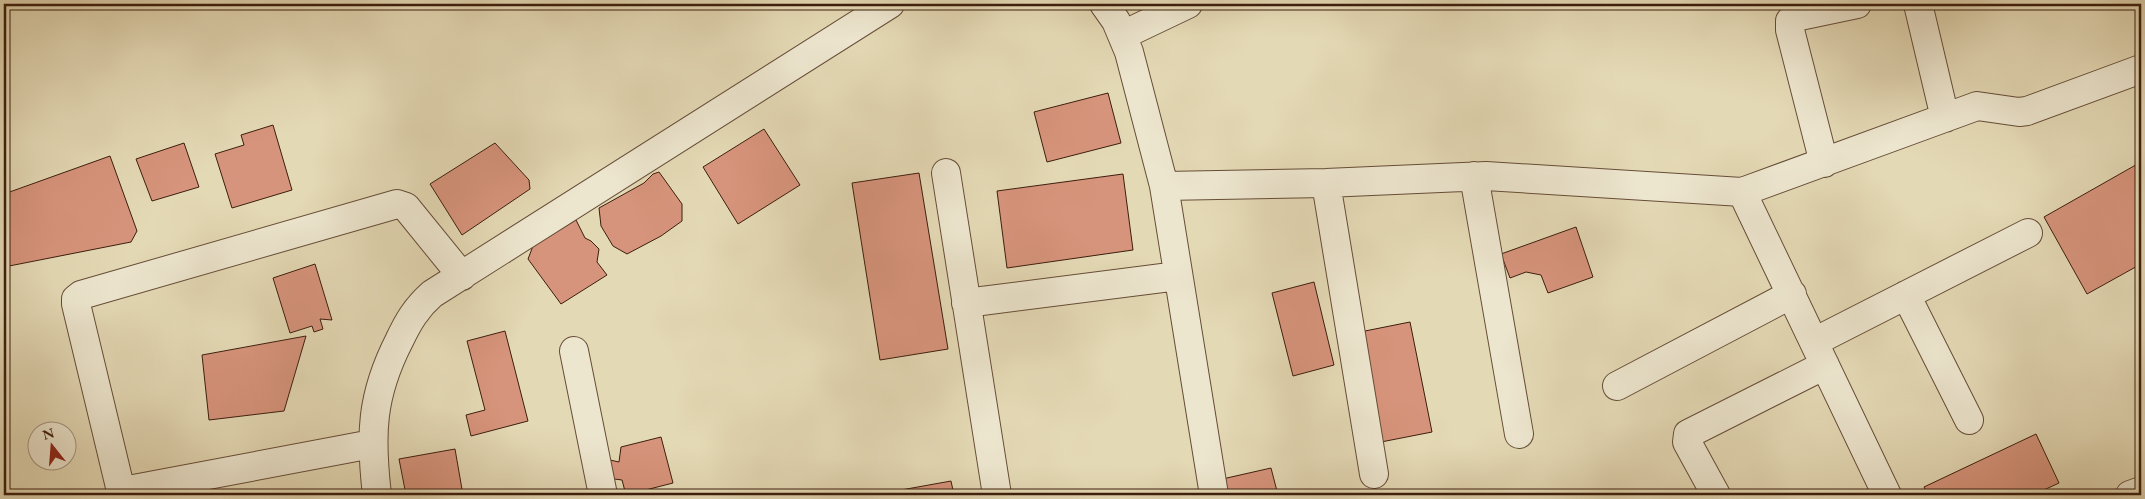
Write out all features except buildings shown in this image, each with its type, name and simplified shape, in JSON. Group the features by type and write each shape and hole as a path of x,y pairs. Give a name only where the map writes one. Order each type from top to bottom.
{"street":[{"path":"376,495 372,444 380,386 385,368 412,315 420,304 432,294 890,4"},
{"path":"1104,4 1123,35 1164,186 1214,495"},
{"path":"1123,35 1188,4"},
{"path":"1824,163 1790,30 1790,21 1795,17 1857,4"},
{"path":"1918,4 1945,118"},
{"path":"1164,186 1326,183 1504,176 1742,192 1977,106 2019,112 2028,111 2141,69"},
{"path":"946,173 997,495"},
{"path":"1474,176 1519,434"},
{"path":"1326,183 1374,474"},
{"path":"1742,192 1888,495"},
{"path":"372,444 129,492 123,491 118,477 76,299 91,292 396,204 406,206 462,276"},
{"path":"1716,495 1687,442 1688,434 1819,353 1906,294 2028,232"},
{"path":"966,303 1178,276"},
{"path":"1617,386 1792,294"},
{"path":"1906,294 1969,420"},
{"path":"574,351 603,495"},
{"path":"2130,495 2141,491"}]}
